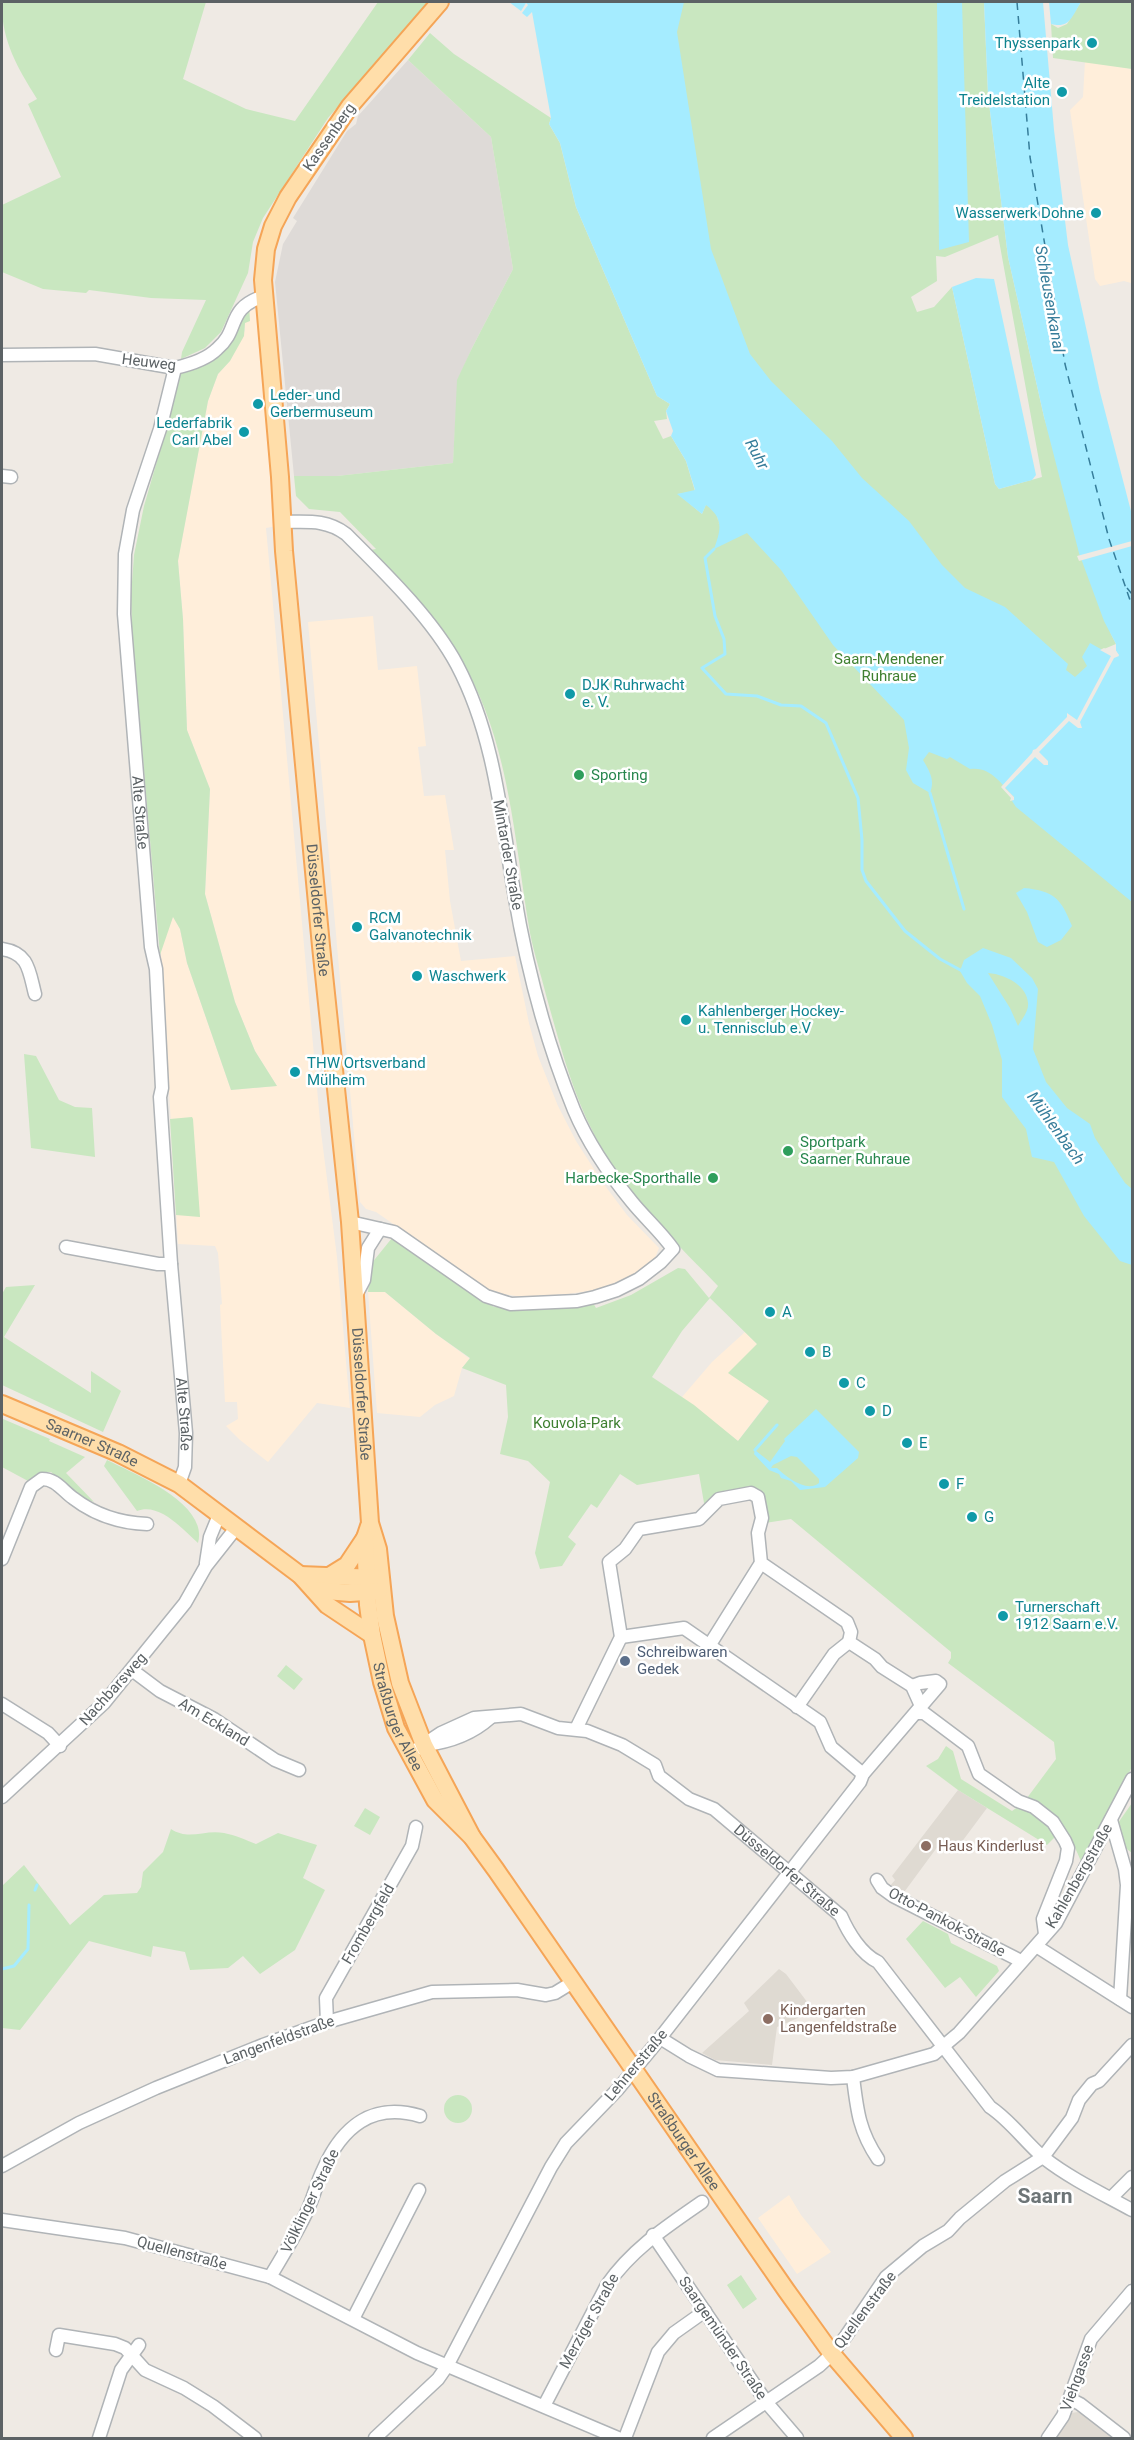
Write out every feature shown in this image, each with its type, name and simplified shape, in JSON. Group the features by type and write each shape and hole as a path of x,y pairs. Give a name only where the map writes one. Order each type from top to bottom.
{"main road":[{"name":"Kassenberg","path":"264,296 262,280 266,249 273,226 288,197 350,106 440,2"},
{"name":"Düsseldorfer Straße","path":"264,296 321,946 350,1222 368,1530 378,1549 375,1585"},
{"name":"Saarner Straße","path":"2,1404 118,1453 179,1484"},
{"path":"179,1484 300,1575 320,1584 375,1585"},
{"path":"320,1584 347,1565 368,1530"},
{"path":"320,1584 327,1605 372,1635"},
{"name":"Straßburger Allee","path":"375,1585 372,1635 387,1701 408,1753 435,1800 472,1838"},
{"name":"Straßburger Allee","path":"375,1585 385,1616 397,1672 424,1745 472,1838 832,2354 904,2439"}],"street":[{"name":"Heuweg","path":"2,356 95,354 175,368 187,365 217,350 244,304 264,296"},
{"name":"Alte Straße","path":"175,368 160,429 133,510 125,554 124,614 151,947 156,969 162,1088 160,1098 171,1264 186,1433 185,1467 179,1484"},
{"name":"Mintarder Straße","path":"283,522 320,522 334,525 346,534 427,622 456,663 484,729 491,754 515,899 530,969 567,1090 593,1148 626,1194 673,1249 661,1262 639,1279 606,1294 577,1301 511,1304 486,1296 394,1232 380,1229"},
{"path":"2,949 20,955 28,966 35,994"},
{"path":"350,1222 380,1229 368,1248 364,1280 354,1299"},
{"path":"66,1247 158,1264 171,1264"},
{"path":"2,1559 35,1482 48,1479 73,1498 110,1519 125,1523 147,1524"},
{"path":"576,1729 621,1637 609,1562 625,1549 639,1529 699,1519 720,1498 752,1492 758,1497 762,1518 758,1533 761,1563 709,1646"},
{"name":"Nachbarsweg","path":"206,1566 210,1537 219,1515"},
{"name":"Nachbarsweg","path":"2,1797 60,1746 104,1703 185,1603 206,1566 236,1528"},
{"path":"761,1563 847,1622 851,1632 849,1642 834,1654 797,1707"},
{"path":"621,1637 684,1628 820,1722 831,1747 863,1774"},
{"path":"849,1642 912,1686 919,1709 968,1746 978,1774 1018,1801 1034,1807 1053,1822 1068,1848 1066,1861 1043,1919 1045,1934"},
{"name":"Am Eckland","path":"132,1670 160,1691 214,1719 275,1760 299,1770"},
{"name":"Lehnerstraße","path":"375,2439 438,2379 447,2366 551,2167 566,2143 660,2038 860,1782 863,1774 911,1714 919,1709 940,1684 936,1681 912,1686"},
{"path":"2,1704 48,1733 60,1746"},
{"name":"Düsseldorfer Straße","path":"408,1753 424,1745 445,1743 479,1728 490,1718 505,1714 521,1714 558,1728 576,1729 622,1745 655,1765 659,1776 689,1799 714,1809 841,1916 847,1929 870,1958 878,1962 990,2107 1007,2118 1043,2157 1065,2173 1132,2210"},
{"name":"Kahlenbergstraße","path":"944,2048 1056,1923 1132,1779"},
{"path":"1111,1820 1125,1869 1127,1885 1120,2000"},
{"name":"Frombergfeld","path":"327,2022 326,1998 412,1846 416,1827"},
{"name":"Otto-Pankok-Straße","path":"877,1880 882,1888 893,1896 1021,1961"},
{"path":"1036,1946 1132,2007"},
{"name":"Langenfeldstraße","path":"2,2166 79,2123 156,2088 327,2022 432,1992 517,1990 546,1995 555,1994 573,1982"},
{"path":"660,2038 718,2070 831,2078 853,2077 934,2054 944,2048"},
{"path":"1043,2157 1072,2118 1079,2100 1132,2045"},
{"path":"853,2077 858,2119 865,2141 878,2159"},
{"name":"Völklinger Straße","path":"270,2277 295,2235 334,2148 345,2134 361,2120 378,2113 395,2111 420,2116"},
{"name":"Quellenstraße","path":"713,2439 767,2403 832,2354 886,2277 923,2246 948,2231 1005,2181 1043,2157"},
{"path":"1111,2198 1132,2177"},
{"path":"353,2319 419,2190"},
{"name":"Merziger Straße","path":"544,2406 606,2286 618,2268 653,2235 702,2202"},
{"name":"Quellenstraße","path":"2,2220 125,2238 270,2277 417,2353 618,2439"},
{"name":"Saargemünder Straße","path":"653,2235 767,2403 797,2439"},
{"name":"Viehgasse","path":"1048,2439 1056,2430 1070,2399 1092,2338 1132,2291"},
{"path":"625,2439 658,2352 674,2333 705,2311"},
{"path":"56,2350 59,2336 115,2344 125,2349 145,2370 184,2388 213,2406 255,2439"},
{"path":"99,2439 121,2370 139,2345"},
{"path":"1070,2399 1124,2439"}],"shaded area":[{"path":"408,60 491,137 513,269 458,380 453,463 337,476 294,476 275,282 283,244 297,221 293,218 347,131 356,124 358,116"},
{"path":"1085,61 1132,69 1131,283 1124,281 1100,286 1095,279 1070,110 1083,97"},
{"path":"263,298 277,526 266,528 321,1132 337,1257 350,1408 317,1403 268,1462 226,1426 238,1419 237,1402 225,1402 218,1253 215,1246 178,1244 157,887 180,929 187,963 231,1090 277,1086 255,1051 235,1002 205,894 210,789 187,730 183,619 178,560 208,401 218,374 230,361 245,330 244,322 249,304"},
{"path":"373,616 378,670 417,666 426,746 418,747 424,796 445,795 454,850 445,850 450,901 461,961 515,956 538,1056 558,1106 576,1141 603,1183 627,1215 659,1248 655,1258 638,1272 602,1289 523,1297 487,1289 376,1212 366,1209 360,1202 308,622"},
{"path":"368,1292 385,1292 470,1359 462,1368 454,1396 435,1405 420,1417 377,1413"},
{"path":"745,1332 757,1344 769,1400 738,1441 682,1397 712,1362"},
{"name":"Haus Kinderlust","path":"958,1790 987,1808 955,1851 941,1842 902,1895 898,1893 890,1886 895,1880 892,1876"},
{"name":"Kindergarten Langenfeldstraße","path":"779,1969 786,1974 814,2011 777,2027 772,2065 715,2060 702,2053 749,2011 744,2003"},
{"path":"789,2195 801,2215 831,2252 797,2274 758,2218"},
{"path":"1078,2412 1115,2438 1055,2438 1071,2413"}],"green space":[{"path":"2,2 206,2 183,79 246,109 295,121 378,2 428,2 328,118 263,218 253,242 248,273 221,332 205,348 181,359 182,352 206,300 151,298 89,290 86,293 43,289 2,272 2,205 61,177 28,104 37,99 23,76 7,41"},
{"path":"612,2 984,2 988,95 1008,257 1044,417 1116,644 1104,649 1132,771 1132,1767 1082,1864 1073,1843 1061,1825 1046,1810 1027,1798 1056,1759 1054,1742 948,1663 951,1652 791,1519 765,1523 764,1496 707,1507 704,1503 699,1474 637,1485 620,1474 597,1508 591,1504 568,1537 576,1544 562,1566 540,1569 535,1553 550,1482 528,1461 500,1454 508,1417 506,1385 462,1368 470,1358 436,1334 385,1292 368,1292 371,1264 392,1238 494,1307 593,1303 596,1308 631,1295 678,1268 685,1269 709,1298 718,1286 649,1214 618,1175 593,1132 578,1099 532,941 508,792 500,757 477,690 460,658 430,615 370,550 376,549 340,512 309,509 296,496 294,476 337,476 453,463 457,380 513,269 491,137 408,60 430,33 454,54 551,118 549,124 560,143 576,207 657,396 670,404 666,411 667,419 654,421 663,439 671,436 686,461 695,491 678,494 702,514 706,504 716,512 719,524","holes":["998,235 1042,477 999,489 995,484 952,287 934,307 917,312 911,297 937,281 936,256 945,257","710,1298 757,1344 728,1373 769,1401 738,1441 694,1405 652,1377 682,1331"]},
{"name":"Thyssenpark","path":"1081,2 1132,2 1132,69 1053,58 1051,24 1058,28 1067,24"},
{"path":"249,304 250,321 245,323 244,336 230,361 218,374 208,401 178,561 183,619 187,730 210,789 205,894 235,1002 255,1051 277,1086 231,1090 187,963 180,929 173,917 160,955 132,632 131,596 134,555 144,506 168,423 176,370 218,352"},
{"path":"24,1054 36,1056 59,1100 75,1107 92,1108 95,1157 31,1148"},
{"path":"192,1117 200,1217 176,1215 170,1119"},
{"path":"35,1285 4,1337 91,1393 91,1371 121,1391 103,1432 2,1385 2,1294 6,1287"},
{"path":"3,1419 85,1457 66,1473 94,1502 78,1496 51,1472 40,1473 28,1481 2,1467"},
{"path":"107,1460 151,1482 181,1503 192,1515 198,1529 198,1543 162,1514 146,1509 137,1511 104,1466"},
{"path":"286,1665 303,1679 294,1690 277,1676"},
{"path":"946,1746 953,1751 961,1779 1012,1811 1019,1806 1036,1814 1045,1822 1055,1837 1047,1845 958,1790 926,1766 938,1759"},
{"path":"1132,1803 1132,1853 1123,1846 1118,1823"},
{"path":"365,1808 380,1817 370,1835 354,1826"},
{"path":"171,1829 184,1834 224,1833 256,1844 278,1833 317,1845 303,1878 325,1890 295,1950 260,1974 243,1956 228,1968 190,1970 185,1952 153,1946 151,1957 89,1941 20,2030 2,2028 2,1886 24,1865 70,1925 104,1895 137,1893 141,1887 143,1872 163,1852"},
{"path":"923,1921 948,1934 951,1943 997,1966 999,1971 976,1997 960,1977 945,1988 906,1939"},
{"path":"458,2095 468,2099 472,2109 468,2119 458,2123 448,2119 444,2109 448,2099"},
{"path":"741,2275 757,2299 743,2309 727,2285"}],"water":[{"path":"509,2 684,2 677,32 711,249 750,354 771,381 832,441 862,478 909,521 942,565 965,588 1005,607 1068,664 1066,670 1075,677 1087,666 1082,657 1090,643 1115,657 1119,655 1079,553 1044,417 1008,257 988,95 984,2 1043,2 1054,130 1068,245 1100,392 1132,515 1132,902 1016,807 1012,801 1014,797 990,773 970,769 950,757 947,759 929,752 923,760 932,780 930,793 913,783 906,770 909,748 904,720 833,645 781,570 747,533 714,549 719,530 716,515 706,505 702,514 677,494 695,490 686,461 671,436 673,431 666,411 670,404 657,396 576,207 560,143 549,124 551,118 532,12 527,17 522,13 528,5 526,3 521,11"},
{"path":"937,2 962,2 969,242 939,250"},
{"path":"1049,2 1081,2 1070,20 1057,25 1051,24"},
{"path":"976,278 994,279 1036,475 1032,480 999,489 995,484 952,287"},
{"path":"1024,888 1043,891 1060,903 1072,926 1061,940 1047,947 1038,942 1027,912 1016,893"},
{"path":"983,948 1011,958 1032,978 1038,989 1033,1049 1046,1082 1067,1108 1090,1124 1095,1138 1125,1183 1132,1189 1132,1265 1120,1261 1084,1216 1054,1162 1032,1157 1026,1129 1002,1097 1002,1060 992,1025 980,996 967,983 960,971 964,960","holes":["988,973 1014,982 1027,997 1027,1009 1018,1026 1010,1008"]},
{"path":"816,1409 859,1452 858,1458 825,1487 800,1490 791,1481 769,1470 754,1454 755,1450 770,1462 785,1441 784,1439","holes":["791,1456 797,1457 819,1479 819,1483 814,1486 803,1485 777,1468 771,1468"]}],"pier":[{"path":"1132,541 1132,546 1079,561 1077,556"},
{"path":"1114,647 1119,656 1114,658 1080,722 1082,728 1078,728 1069,721 1039,752 1048,761 1048,765 1044,765 1035,757 1005,788 1014,797 1014,800 1010,801 1011,798 1001,787 1033,750 1067,717 1067,713 1077,720 1111,656 1100,650 1104,648 1114,653"}],"waterway":[{"name":"Mühlenbach","path":"714,549 705,558 715,616 724,639 725,654 702,668 726,694 757,696 781,705 801,706 826,723 858,798 862,870 866,881 905,931 940,959 964,972"},
{"path":"930,793 964,909"},
{"path":"755,1450 777,1425"},
{"path":"35,1890 37,1885"},
{"path":"2,1969 14,1966 28,1949 29,1905"}],"ferry route":[{"path":"1017,2 1030,157 1065,364 1109,539 1132,606"},
{"path":"1127,588 1132,594"}],"place":[{"name":"Thyssenpark","path":"1092,43"},
{"name":"Alte Treidelstation","path":"1062,92"},
{"name":"Wasserwerk Dohne","path":"1096,213"},
{"name":"Leder- und Gerbermuseum","path":"258,404"},
{"name":"Lederfabrik Carl Abel","path":"244,432"},
{"name":"DJK Ruhrwacht e. V.","path":"570,694"},
{"name":"Sporting","path":"579,775"},
{"name":"RCM Galvanotechnik","path":"357,927"},
{"name":"Waschwerk","path":"417,976"},
{"name":"Kahlenberger Hockey- u. Tennisclub e.V","path":"686,1020"},
{"name":"THW Ortsverband Mülheim","path":"295,1072"},
{"name":"Sportpark Saarner Ruhraue","path":"788,1151"},
{"name":"Harbecke-Sporthalle","path":"713,1178"},
{"name":"A","path":"770,1312"},
{"name":"B","path":"810,1352"},
{"name":"C","path":"844,1383"},
{"name":"D","path":"870,1411"},
{"name":"E","path":"907,1443"},
{"name":"F","path":"944,1484"},
{"name":"G","path":"972,1517"},
{"name":"Turnerschaft 1912 Saarn e.V.","path":"1003,1616"},
{"name":"Schreibwaren Gedek","path":"625,1661"},
{"name":"Haus Kinderlust","path":"926,1846"},
{"name":"Kindergarten Langenfeldstraße","path":"768,2019"}],"district":[{"name":"Saarn","path":"1045,2196"}],"water label":[{"name":"Schleusenkanal","path":"1050,299"},
{"name":"Ruhr","path":"757,454"}],"park label":[{"name":"Saarn-Mendener Ruhraue","path":"889,668"},
{"name":"Kouvola-Park","path":"577,1423"}]}
